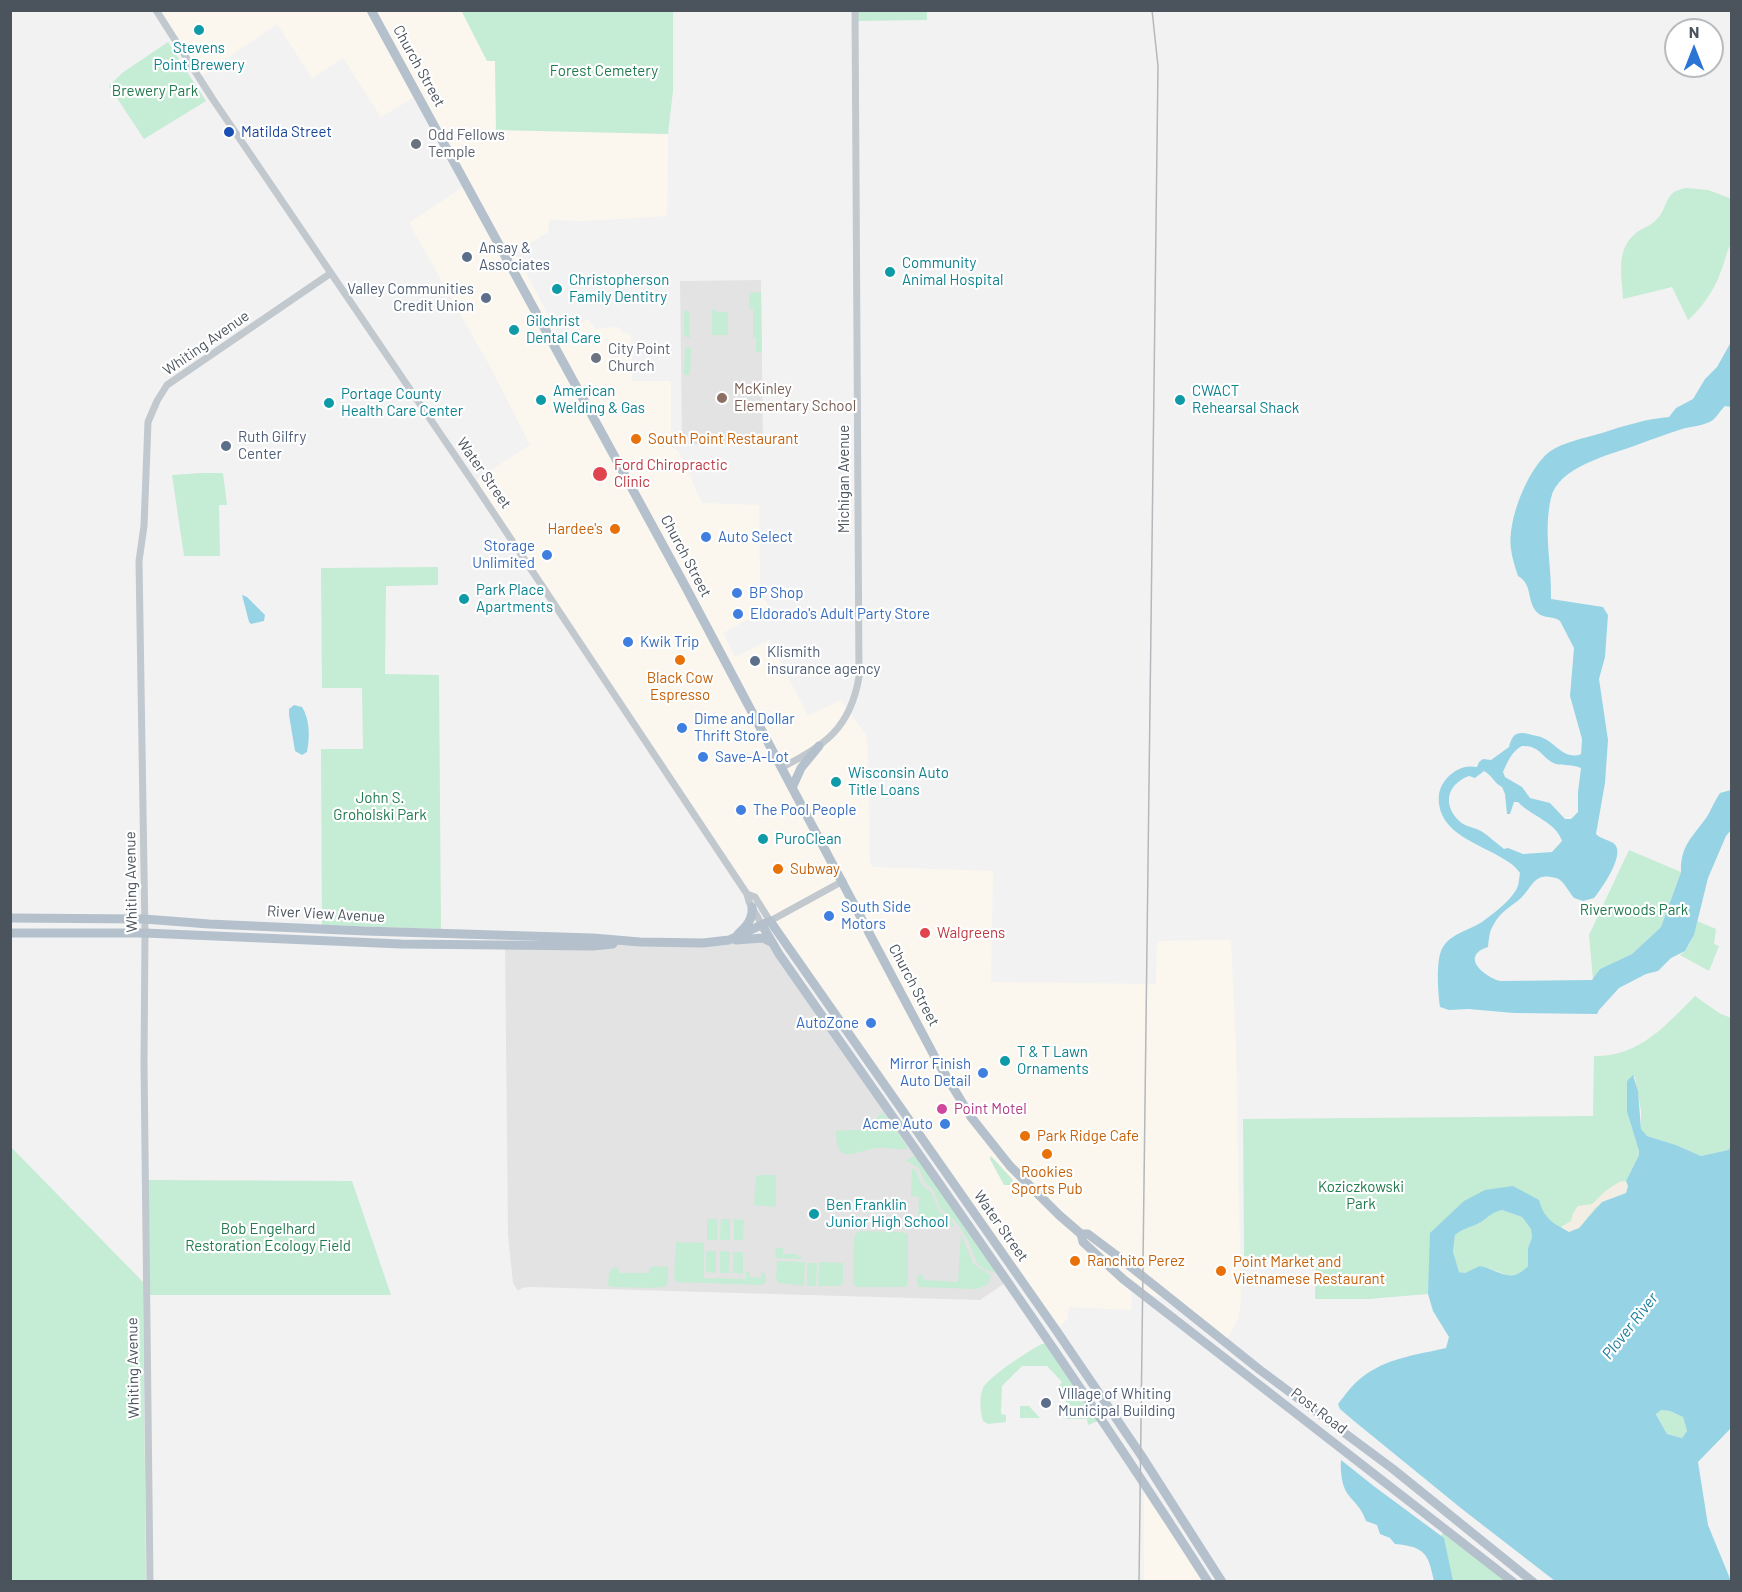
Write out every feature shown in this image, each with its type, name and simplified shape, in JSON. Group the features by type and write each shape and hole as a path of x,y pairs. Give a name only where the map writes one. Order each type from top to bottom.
{"main road":[{"name":"Church Street","path":"371,10 610,445 937,1061 971,1117 1024,1181 1081,1234"},
{"path":"792,788 801,768 819,746"},
{"path":"729,940 749,923 752,907"},
{"name":"River View Avenue","path":"10,918 144,919 401,933 703,943 729,940 766,923"},
{"name":"Water Street","path":"766,923 771,942 1053,1345 1208,1581"},
{"name":"Water Street","path":"766,923 1056,1330 1141,1455 1222,1581"},
{"name":"River View Avenue","path":"10,933 145,933 401,944 593,946 640,942"},
{"path":"729,940 763,938 771,942"},
{"name":"Post Road","path":"1513,1581 1231,1364 1107,1265 1083,1242 1081,1234 1088,1234 1176,1301 1251,1363 1393,1469 1533,1581"}],"street":[{"name":"Water Street","path":"156,10 212,98 747,894 752,907 766,923"},
{"name":"Michigan Avenue","path":"781,768 833,735 846,717 855,695 860,669 855,10"},
{"name":"Whiting Avenue","path":"150,1581 144,1098 145,933 139,561 144,526 148,422 167,385 331,273"},
{"path":"766,923 843,881"},
{"name":"Water Street","path":"747,894 755,897 766,923"}],"shaded area":[{"path":"156,11 464,11 462,12 487,61 495,60 496,130 668,134 667,216 583,221 549,220 548,232 515,253 559,335 588,319 595,329 618,327 624,333 631,335 632,381 671,381 671,446 679,452 702,503 759,505 760,591 769,608 723,633 735,657 769,640 808,716 841,700 867,737 870,863 872,867 993,871 991,982 1156,984 1157,941 1231,940 1236,1047 1241,1300 1238,1319 1225,1342 1176,1301 1150,1295 1132,1287 1131,1310 1069,1307 1067,1319 1056,1330 755,897 747,894 473,482 530,445 493,372 409,223 467,184 418,95 381,117 343,58 312,78 277,24 199,78"},
{"name":"McKinley Elementary School","path":"761,280 763,446 682,444 680,281"},
{"path":"763,938 1008,1281 980,1300 531,1287 518,1291 513,1283 508,1235 505,945"},
{"path":"1144,1480 1208,1581 1144,1581"}],"green space":[{"name":"Forest Cemetery","path":"673,11 673,91 668,134 496,130 495,61 487,61 462,12"},
{"path":"855,11 927,11 927,20 855,21"},
{"name":"Brewery Park","path":"168,42 206,101 144,139 109,86 122,73"},
{"path":"1686,188 1708,190 1732,199 1731,244 1712,291 1688,320 1672,287 1623,299 1621,272 1622,255 1629,240 1656,220 1673,193"},
{"path":"761,292 762,353 756,352 756,338 753,337 753,309 749,309 749,293"},
{"path":"712,309 716,312 728,312 728,335 712,335"},
{"path":"684,311 689,311 690,338 684,336"},
{"path":"685,347 691,348 690,375 684,375"},
{"path":"223,473 227,505 219,505 220,556 184,556 172,475"},
{"name":"John S. Groholski Park","path":"438,567 438,585 386,586 385,674 439,675 441,929 322,925 321,749 363,749 362,688 322,688 321,568"},
{"name":"Riverwoods Park","path":"1629,850 1681,872 1661,927 1632,954 1600,969 1593,980 1589,935"},
{"path":"1697,921 1716,929 1714,944 1719,946 1709,971 1680,955 1689,945"},
{"name":"Koziczkowski Park","path":"1695,996 1719,1013 1731,1018 1732,1147 1728,1150 1701,1156 1647,1136 1641,1129 1641,1111 1635,1077 1627,1081 1627,1112 1639,1155 1626,1181 1628,1186 1573,1231 1557,1227 1542,1213 1464,1201 1429,1280 1428,1294 1369,1299 1315,1299 1316,1260 1244,1256 1243,1119 1593,1116 1594,1056 1625,1051 1650,1038"},
{"path":"883,1113 907,1149 878,1148 848,1154 839,1150 836,1131 872,1129 870,1122"},
{"path":"10,1146 143,1282 146,1581 11,1581"},
{"path":"913,1156 916,1157 998,1274 984,1269 977,1263 968,1240 957,1223 940,1208 934,1191 924,1181 919,1168 906,1161"},
{"path":"991,1156 1013,1180 1012,1185 1004,1185 990,1159"},
{"path":"912,1168 916,1171 922,1185 931,1192 939,1211 955,1226 918,1224 919,1197 911,1196"},
{"path":"758,1175 776,1175 776,1207 754,1205"},
{"name":"Bob Engelhard Restoration Ecology Field","path":"145,1180 352,1181 391,1295 146,1295"},
{"path":"1502,1210 1522,1217 1531,1229 1528,1266 1522,1273 1509,1276 1489,1268 1465,1273 1458,1272 1453,1252 1455,1235"},
{"path":"707,1219 717,1219 717,1240 707,1240"},
{"path":"721,1219 730,1219 730,1240 720,1240"},
{"path":"734,1219 744,1220 743,1240 734,1240"},
{"path":"860,1231 902,1232 908,1235 908,1283 906,1287 857,1287 853,1284 854,1239 856,1233"},
{"path":"961,1234 973,1263 991,1276 988,1284 977,1289 918,1287 917,1277 919,1275 923,1275 923,1280 958,1282"},
{"path":"676,1242 704,1243 704,1278 746,1279 746,1272 750,1272 750,1277 761,1278 761,1272 766,1275 766,1282 761,1285 676,1282 674,1277"},
{"path":"776,1248 783,1248 783,1254 797,1254 802,1259 775,1258"},
{"path":"706,1251 716,1251 716,1273 706,1272"},
{"path":"720,1251 730,1252 729,1273 720,1273"},
{"path":"733,1252 743,1252 743,1274 733,1273"},
{"path":"777,1261 805,1262 804,1286 779,1283 776,1279"},
{"path":"819,1262 843,1263 843,1283 838,1286 818,1286"},
{"path":"807,1263 817,1263 816,1286 807,1286"},
{"path":"618,1267 619,1273 649,1273 649,1268 668,1267 666,1286 610,1287 608,1284 609,1273 613,1268"},
{"path":"1045,1344 1075,1387 1061,1390 1058,1387 1062,1382 1047,1366 1022,1366 1002,1386 1001,1414 1006,1415 1006,1422 988,1424 983,1421 980,1400 983,1388 1010,1364"},
{"path":"1080,1395 1098,1421 1088,1425 1087,1419 1066,1419 1066,1399"},
{"path":"1020,1406 1029,1406 1040,1418 1020,1418"},
{"path":"1661,1410 1683,1417 1687,1431 1682,1438 1667,1434 1656,1413"},
{"path":"1444,1531 1508,1581 1434,1581 1440,1537"}],"sand":[{"path":"1626,1181 1628,1186 1626,1193 1596,1207 1579,1228 1569,1232 1561,1227 1571,1221 1578,1206 1592,1204 1604,1192 1619,1182"}],"water":[{"path":"1731,342 1731,407 1725,406 1713,420 1706,424 1670,433 1599,458 1574,470 1563,478 1551,498 1548,536 1551,599 1603,607 1608,615 1605,657 1599,679 1608,740 1605,783 1596,834 1616,846 1617,858 1611,873 1594,898 1583,901 1574,898 1564,884 1556,878 1545,877 1536,880 1521,898 1497,920 1490,932 1488,947 1476,955 1475,960 1481,970 1500,981 1592,980 1600,969 1632,954 1661,927 1681,872 1681,862 1686,847 1720,793 1731,790 1731,830 1726,836 1708,878 1694,935 1685,951 1671,958 1658,971 1646,974 1619,988 1597,1014 1514,1013 1468,1009 1449,1010 1440,1007 1438,964 1444,945 1453,937 1496,912 1517,888 1520,873 1510,863 1467,840 1449,825 1442,815 1439,804 1439,793 1443,784 1457,770 1464,767 1477,767 1483,759 1491,760 1509,747 1513,736 1518,733 1547,740 1567,754 1581,754 1582,739 1570,696 1574,648 1560,621 1541,615 1535,610 1525,583 1518,576 1513,559 1512,525 1526,483 1549,452 1567,443 1626,425 1669,417 1676,408 1693,399 1705,379 1717,367","holes":["1522,746 1537,750 1556,764 1581,768 1578,812 1571,819 1565,819 1550,803 1530,798 1522,787 1505,777 1503,772 1509,760","1484,771 1502,787 1507,814 1510,814 1514,802 1518,802 1559,834 1562,841 1552,852 1523,854 1508,848 1504,849 1481,831 1463,824 1456,818 1449,804 1451,791 1461,780 1469,776 1475,778"]},
{"path":"242,595 265,615 264,621 251,624 249,622"},
{"path":"294,705 302,707 308,723 307,752 302,755 295,751 289,715 289,709"},
{"name":"Plover River","path":"1633,1075 1638,1091 1641,1129 1647,1136 1701,1156 1728,1150 1731,1147 1731,1428 1698,1462 1708,1525 1731,1581 1555,1581 1354,1421 1340,1409 1338,1404 1358,1381 1371,1371 1402,1358 1446,1348 1449,1337 1433,1311 1428,1294 1430,1233 1464,1201 1485,1190 1513,1186 1539,1200 1550,1220 1569,1232 1579,1228 1602,1202 1626,1193 1628,1186 1626,1181 1639,1155 1627,1112 1627,1081","holes":["1502,1210 1522,1217 1531,1229 1528,1266 1516,1275 1505,1275 1480,1266 1465,1273 1459,1272 1453,1252 1455,1235","1661,1410 1683,1417 1687,1431 1682,1438 1667,1434 1656,1414"]},
{"path":"1341,1460 1444,1538 1453,1581 1434,1581 1430,1564 1424,1553 1413,1547 1395,1544 1390,1538 1380,1534 1377,1525 1366,1521 1360,1508 1345,1490 1341,1475"}],"railway":[{"path":"1139,1582 1158,66 1152,10"}],"place":[{"name":"Stevens Point Brewery","path":"199,30"},
{"name":"Matilda Street","path":"229,132"},
{"name":"Odd Fellows Temple","path":"416,144"},
{"name":"Ansay & Associates","path":"467,257"},
{"name":"Community Animal Hospital","path":"890,272"},
{"name":"Christopherson Family Dentitry","path":"557,289"},
{"name":"Valley Communities Credit Union","path":"486,298"},
{"name":"Gilchrist Dental Care","path":"514,330"},
{"name":"City Point Church","path":"596,358"},
{"name":"McKinley Elementary School","path":"722,398"},
{"name":"American Welding & Gas","path":"541,400"},
{"name":"CWACT Rehearsal Shack","path":"1180,400"},
{"name":"Portage County Health Care Center","path":"329,403"},
{"name":"South Point Restaurant","path":"636,439"},
{"name":"Ruth Gilfry Center","path":"226,446"},
{"name":"Ford Chiropractic Clinic","path":"600,474"},
{"name":"Hardee's","path":"615,529"},
{"name":"Auto Select","path":"706,537"},
{"name":"Storage Unlimited","path":"547,555"},
{"name":"BP Shop","path":"737,593"},
{"name":"Park Place Apartments","path":"464,599"},
{"name":"Eldorado's Adult Party Store","path":"738,614"},
{"name":"Kwik Trip","path":"628,642"},
{"name":"Black Cow Espresso","path":"680,660"},
{"name":"Klismith insurance agency","path":"755,661"},
{"name":"Dime and Dollar Thrift Store","path":"682,728"},
{"name":"Save-A-Lot","path":"703,757"},
{"name":"Wisconsin Auto Title Loans","path":"836,782"},
{"name":"The Pool People","path":"741,810"},
{"name":"PuroClean","path":"763,839"},
{"name":"Subway","path":"778,869"},
{"name":"South Side Motors","path":"829,916"},
{"name":"Walgreens","path":"925,933"},
{"name":"AutoZone","path":"871,1023"},
{"name":"T & T Lawn Ornaments","path":"1005,1061"},
{"name":"Mirror Finish Auto Detail","path":"983,1073"},
{"name":"Point Motel","path":"942,1109"},
{"name":"Acme Auto","path":"945,1124"},
{"name":"Park Ridge Cafe","path":"1025,1136"},
{"name":"Rookies Sports Pub","path":"1047,1154"},
{"name":"Ben Franklin Junior High School","path":"814,1214"},
{"name":"Ranchito Perez","path":"1075,1261"},
{"name":"Point Market and Vietnamese Restaurant","path":"1221,1271"},
{"name":"VIllage of Whiting Municipal Building","path":"1046,1403"}]}
